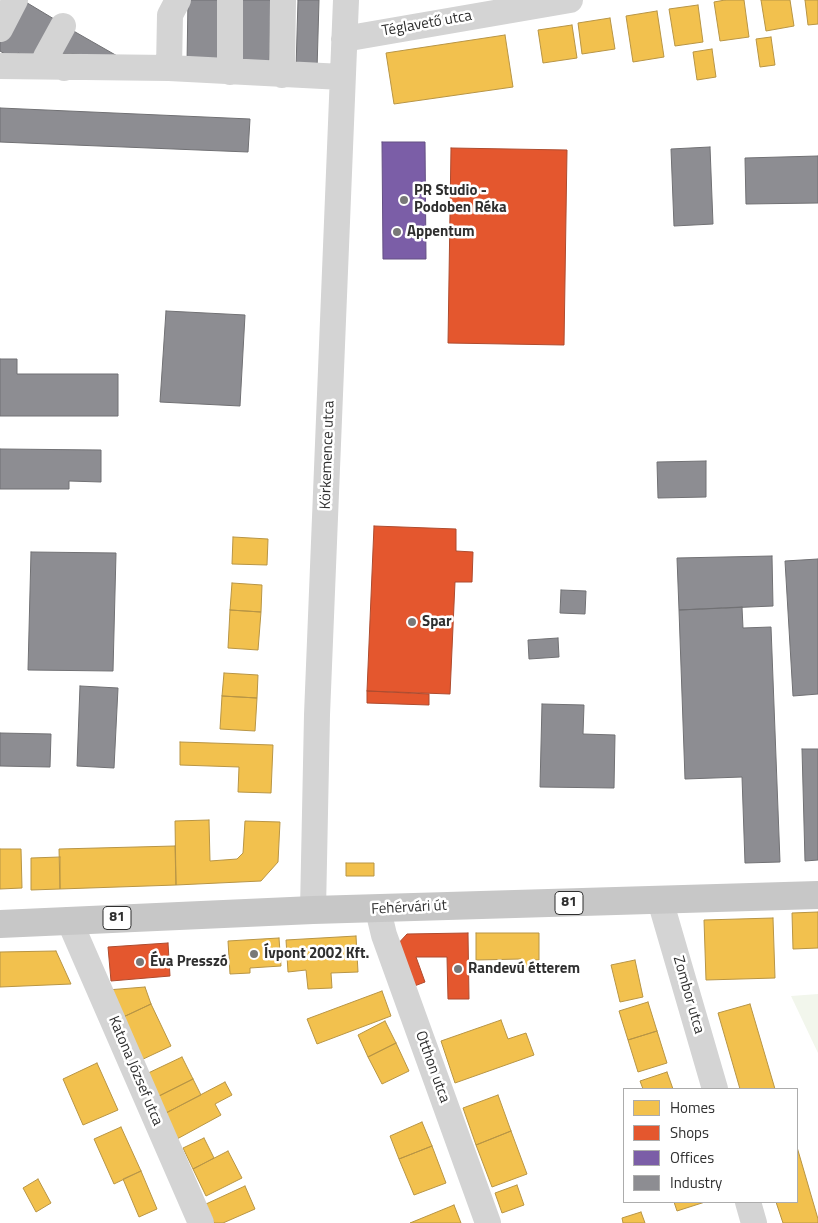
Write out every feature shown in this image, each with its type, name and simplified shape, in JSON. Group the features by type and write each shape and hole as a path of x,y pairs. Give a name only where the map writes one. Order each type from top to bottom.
{"main road":[{"name":"Fehérvári út","path":"0,924 313,910 378,910 818,895"}],"street":[{"path":"0,29 15,0"},
{"path":"169,68 170,15 178,0"},
{"path":"230,0 230,72"},
{"path":"282,75 283,0"},
{"name":"Körkemence utca","path":"313,910 317,715 346,0"},
{"name":"Téglavető utca","path":"344,39 536,3 570,0"},
{"path":"63,26 46,57 49,62 64,68"},
{"path":"0,66 169,68 342,77"},
{"name":"Zombor utca","path":"660,900 715,1088"},
{"name":"Otthon utca","path":"378,910 384,935 488,1223"},
{"name":"Katona József utca","path":"69,920 201,1223"},
{"path":"748,1203 754,1223"}],"shaded area":[{"path":"818,994 818,1053 791,996"}],"building: Homes":[{"path":"744,0 749,37 720,41 714,2"},
{"path":"761,0 790,0 794,26 766,31"},
{"path":"805,0 818,0 818,24 808,25"},
{"path":"698,5 703,42 675,46 669,9"},
{"path":"657,11 664,57 633,62 626,16"},
{"path":"610,18 615,49 582,54 578,23"},
{"path":"572,25 577,58 543,63 538,30"},
{"path":"505,35 513,87 394,104 386,53"},
{"path":"771,37 775,65 760,67 756,39"},
{"path":"712,49 716,77 697,80 693,52"},
{"path":"233,537 268,539 267,565 232,564"},
{"path":"232,583 262,585 261,612 230,610"},
{"path":"230,610 261,612 258,650 228,648"},
{"path":"224,673 258,675 257,698 222,696"},
{"path":"222,696 257,698 255,731 220,729"},
{"path":"180,742 273,745 271,793 238,792 239,767 180,765"},
{"path":"209,820 210,861 237,859 243,853 245,821 280,822 278,862 261,881 176,885 175,821"},
{"path":"175,846 176,885 60,889 59,849"},
{"path":"0,849 21,849 22,888 0,889"},
{"path":"60,857 60,889 31,890 31,858"},
{"path":"346,863 374,863 374,876 346,876"},
{"path":"818,912 818,948 793,949 792,913"},
{"path":"773,918 775,978 706,980 704,920"},
{"path":"476,933 539,933 539,960 534,960 534,970 521,970 521,959 476,960"},
{"path":"356,936 358,972 331,973 332,988 308,989 306,970 288,972 286,940"},
{"name":"Ívpont 2002 Kft.","path":"279,938 281,966 250,968 250,973 230,974 228,941"},
{"path":"56,951 71,984 0,987 0,952"},
{"path":"635,960 643,997 620,1002 611,965"},
{"path":"145,987 151,1004 119,1019 107,990"},
{"path":"382,991 391,1016 317,1044 307,1019"},
{"path":"648,1002 657,1031 628,1040 619,1011"},
{"path":"151,1004 171,1046 139,1061 119,1019"},
{"path":"750,1004 775,1088 740,1088 718,1013"},
{"path":"501,1020 508,1039 526,1033 534,1055 455,1083 441,1041"},
{"path":"385,1021 396,1043 368,1057 358,1035"},
{"path":"657,1031 667,1063 638,1072 628,1040"},
{"path":"396,1043 409,1071 382,1084 368,1057"},
{"path":"182,1057 193,1079 155,1098 144,1075"},
{"path":"97,1063 118,1110 83,1125 63,1079"},
{"path":"667,1072 673,1088 643,1088 640,1081"},
{"path":"193,1079 201,1095 164,1114 155,1098"},
{"path":"225,1082 232,1095 215,1104 221,1115 177,1139 164,1114"},
{"path":"498,1095 511,1131 476,1145 463,1108"},
{"path":"422,1122 432,1146 399,1159 390,1136"},
{"path":"121,1127 141,1171 114,1184 94,1139"},
{"path":"511,1131 527,1174 492,1187 476,1145"},
{"path":"204,1138 214,1158 193,1169 183,1148"},
{"path":"432,1146 446,1183 414,1195 399,1159"},
{"path":"798,1150 818,1223 783,1223 776,1203 798,1203"},
{"path":"228,1151 242,1178 206,1196 193,1169"},
{"path":"141,1171 157,1209 139,1217 123,1179"},
{"path":"38,1179 51,1203 36,1212 23,1188"},
{"path":"517,1185 524,1205 502,1213 495,1193"},
{"path":"245,1186 255,1209 223,1223 214,1223 206,1204"},
{"path":"674,1203 702,1203 677,1211"},
{"path":"454,1205 461,1223 410,1223"},
{"path":"641,1212 645,1223 623,1223 622,1218"}],"building: Shops":[{"path":"451,148 567,150 564,345 448,343"},
{"name":"Spar","path":"374,526 456,529 456,551 473,552 472,582 455,582 450,694 367,691"},
{"path":"367,691 429,694 429,705 367,703"},
{"name":"Randevú étterem","path":"468,933 469,999 448,999 447,957 416,957 425,982 409,988 395,947 407,934"},
{"name":"Éva Presszó","path":"168,943 170,976 111,981 108,947"}],"building: Offices":[{"path":"382,142 425,142 426,259 383,259"}],"building: Industry":[{"path":"188,0 222,0 221,64 187,64"},
{"path":"240,0 271,0 269,71 238,70"},
{"path":"298,0 319,0 317,70 296,69"},
{"path":"24,1 54,19 31,60 18,53 14,60 0,51 0,42"},
{"path":"70,29 119,57 57,53"},
{"path":"0,108 250,119 248,152 0,142"},
{"path":"710,147 713,224 674,226 671,149"},
{"path":"818,156 818,203 746,204 745,158"},
{"path":"166,311 245,315 240,406 160,402"},
{"path":"0,359 17,359 17,374 118,374 118,416 0,416"},
{"path":"0,449 101,450 101,482 69,481 69,489 0,489"},
{"path":"706,461 706,497 658,498 657,462"},
{"path":"31,552 116,553 113,671 28,670"},
{"path":"772,556 773,606 679,610 677,558"},
{"path":"818,559 818,694 793,696 785,561"},
{"path":"561,590 586,591 585,614 560,613"},
{"path":"742,607 743,628 771,627 780,862 745,863 742,777 685,779 679,610"},
{"path":"558,638 559,657 529,659 528,640"},
{"path":"80,686 118,688 114,768 77,766"},
{"path":"542,704 584,705 583,734 615,735 614,788 540,787"},
{"path":"0,733 51,734 50,767 0,766"},
{"path":"802,749 818,749 818,860 805,861"}],"place":[{"name":"PR Studio - Podoben Réka","path":"404,200"},
{"name":"Appentum","path":"397,232"},
{"name":"Spar","path":"412,622"},
{"name":"Ívpont 2002 Kft.","path":"254,954"},
{"name":"Éva Presszó","path":"140,962"},
{"name":"Randevú étterem","path":"458,969"}]}
